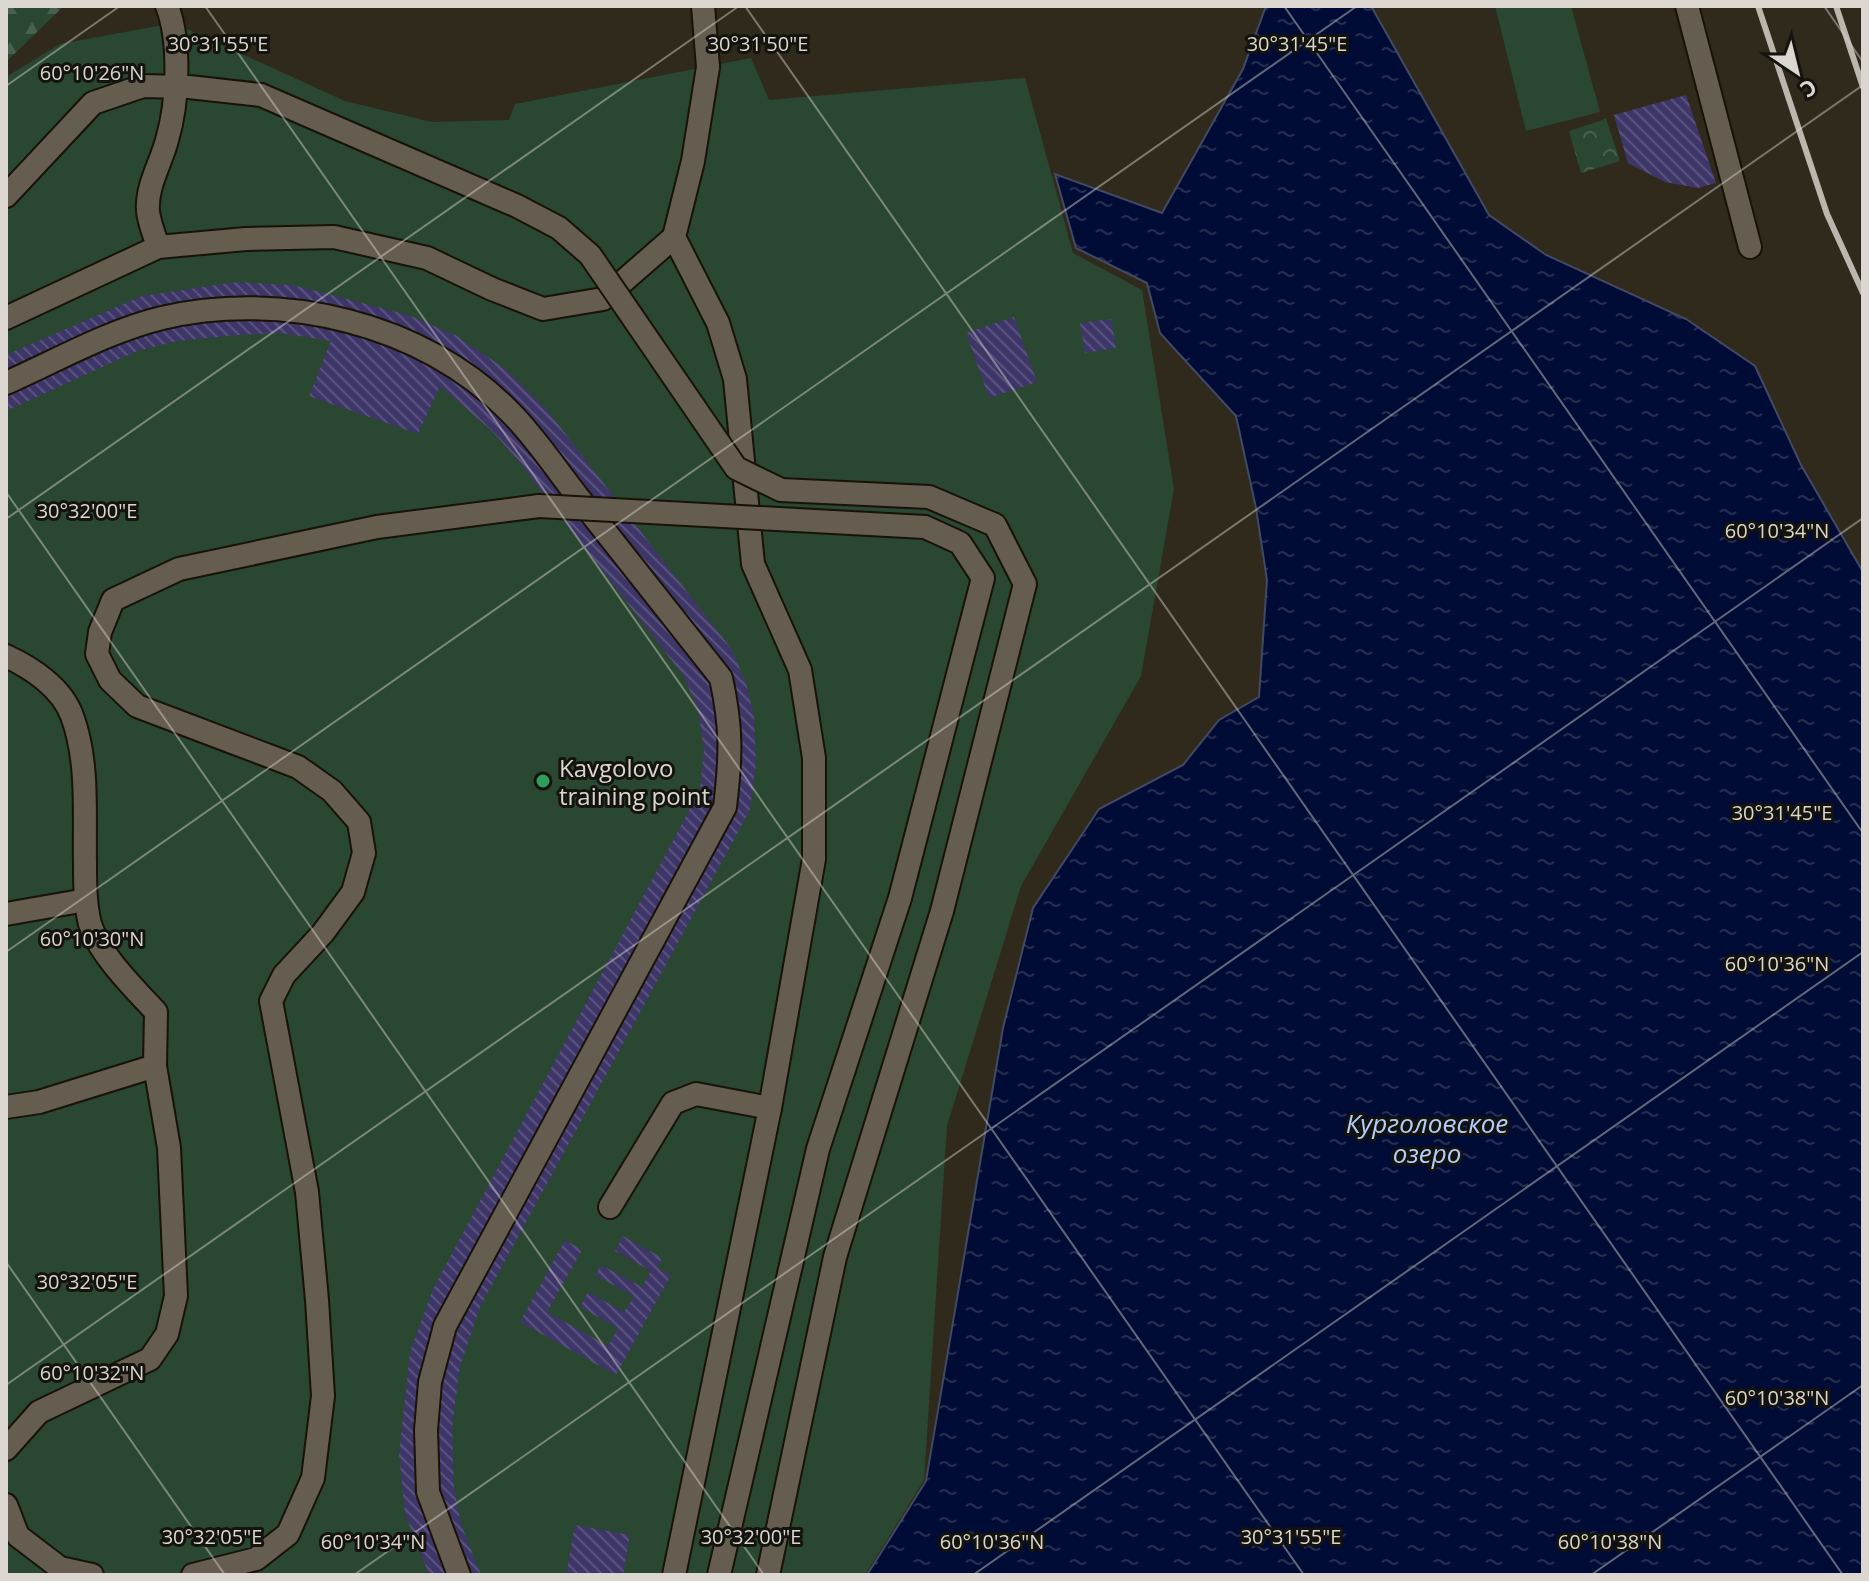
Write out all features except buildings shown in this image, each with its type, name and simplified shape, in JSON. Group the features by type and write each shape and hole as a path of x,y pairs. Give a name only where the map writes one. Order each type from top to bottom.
{"street":[{"path":"158,247 148,211 151,187 168,137 177,68 174,23 167,6"},
{"path":"6,318 158,247 246,239 334,237 427,258 543,309 603,299 674,237 693,161 708,67 703,6"},
{"path":"1687,6 1750,247"},
{"path":"6,196 93,103 143,86 189,87 261,95 517,206 559,228 590,255 736,468 781,490 929,497 995,525 1025,584 942,911 835,1257 768,1575"},
{"path":"674,237 718,323 735,379 753,564 800,670 814,758 814,859 770,1108 674,1575"},
{"path":"6,383 129,328 162,318 212,310 259,308 305,312 365,327 412,344 463,372 511,412 721,678 730,717 732,757 725,807 445,1326 430,1382 426,1430 428,1492 459,1575"},
{"path":"193,1575 256,1559 288,1534 313,1478 323,1396 317,1300 307,1192 271,1001 284,975 323,933 353,892 364,853 359,822 332,791 298,767 137,706 110,680 97,654 100,632 113,600 179,569 377,527 539,506 925,527 960,543 983,578 900,898 818,1149 719,1575"},
{"path":"6,656 27,665 53,687 72,715 82,762 86,900 91,927 116,968 156,1012 155,1066 169,1148 176,1296 167,1334 150,1359 39,1412 6,1449"},
{"path":"6,914 86,900"},
{"path":"6,1107 39,1102 155,1066"},
{"path":"610,1207 673,1103 696,1094 770,1108"},
{"path":"6,1505 18,1536 60,1568 92,1575"}],"green space":[{"path":"6,6 64,6 6,62"},
{"path":"1495,6 1571,6 1600,112 1526,131"},
{"name":"Kavgolovo training point","path":"174,23 345,101 432,122 509,120 515,104 751,58 769,100 1025,78 1073,253 1142,290 1174,489 1141,676 1021,886 947,1126 924,1480 865,1575 6,1575 6,77 60,44"},
{"path":"1606,119 1620,161 1581,173 1569,131"}],"water":[{"name":"Курголовское озеро","path":"1266,6 1371,6 1489,215 1546,255 1686,319 1755,366 1801,465 1863,572 1863,1575 867,1575 926,1481 1003,1028 1033,908 1099,809 1183,765 1219,720 1259,697 1267,580 1256,508 1236,416 1160,333 1147,283 1076,248 1055,174 1162,213 1243,69"}],"railway":[{"path":"1758,6 1827,214 1863,293"},
{"path":"1836,6 1863,87"}],"place":[{"name":"Kavgolovo training point","path":"543,781"}]}
